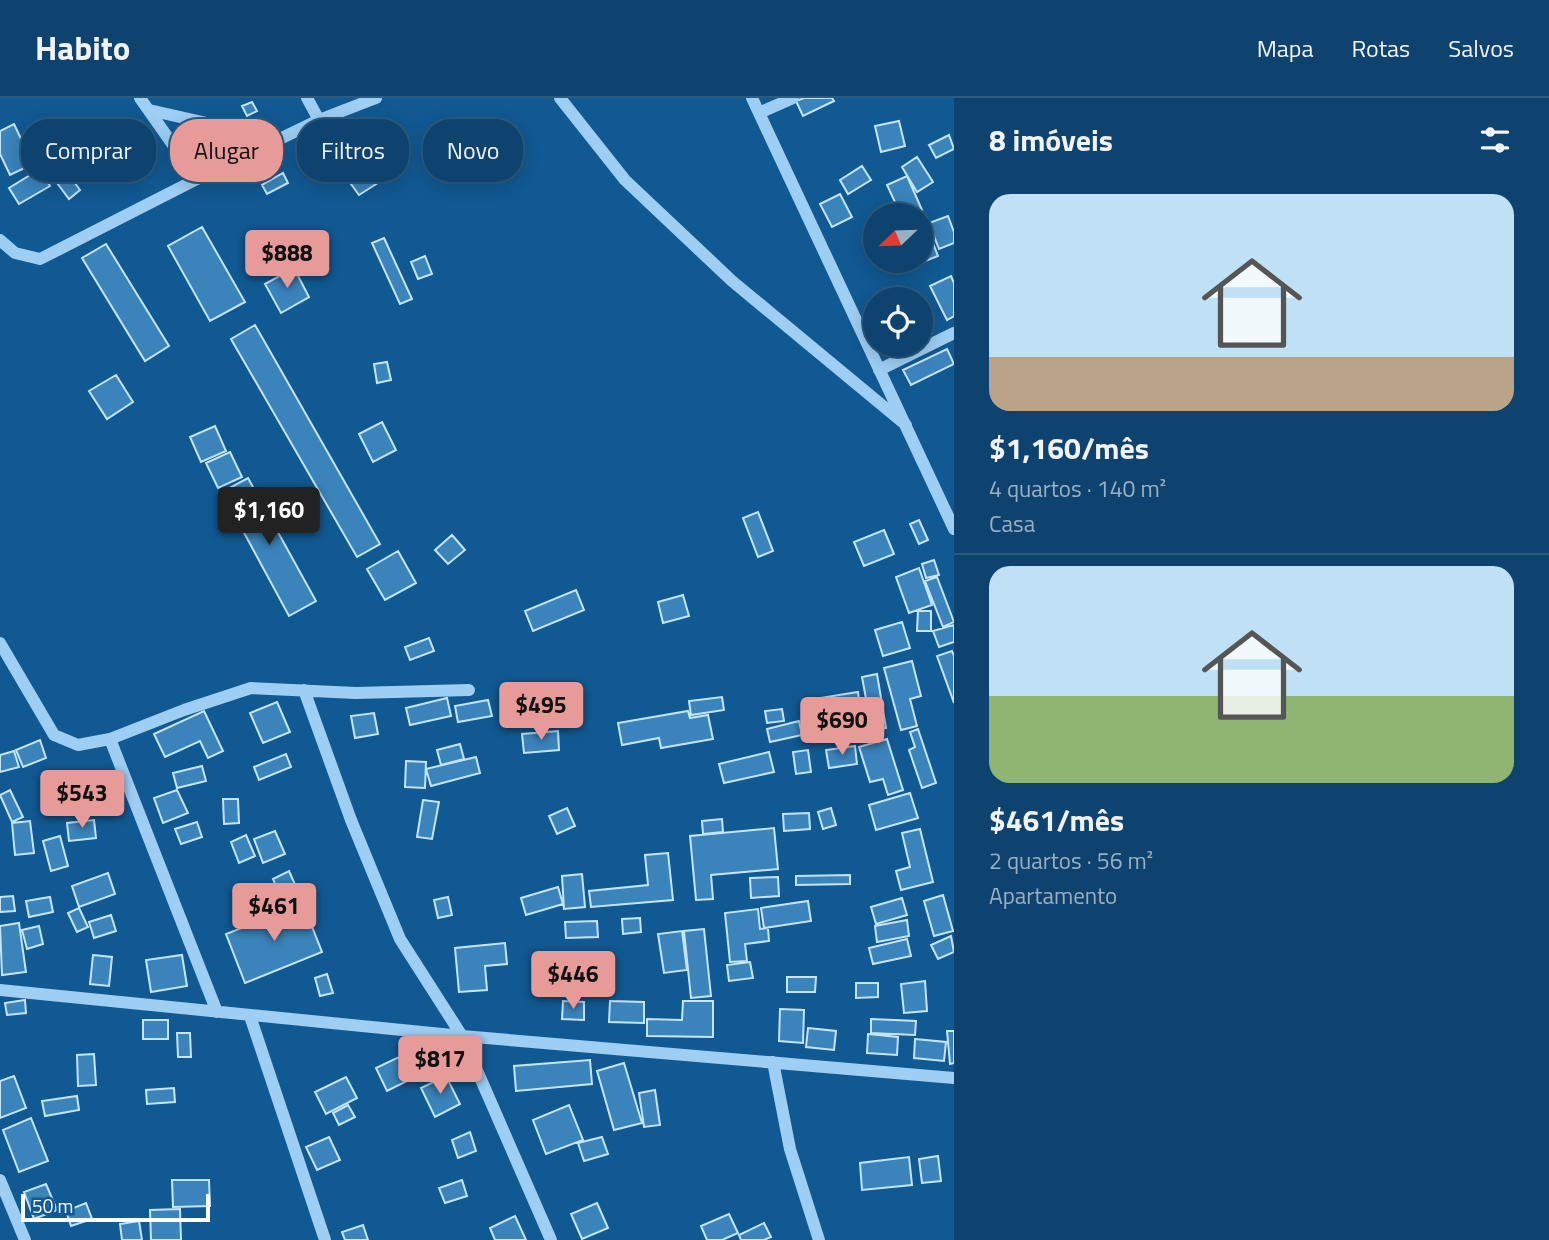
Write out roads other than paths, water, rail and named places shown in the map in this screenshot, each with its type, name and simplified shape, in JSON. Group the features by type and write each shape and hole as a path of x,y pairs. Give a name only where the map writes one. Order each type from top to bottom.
{"street":[{"path":"140,98 170,140"},
{"path":"307,98 318,119"},
{"path":"322,119 376,98"},
{"path":"560,98 625,180 732,281 906,425"},
{"path":"752,98 954,529"},
{"path":"760,113 793,98"},
{"path":"149,110 189,119"},
{"path":"0,240 15,253 40,259 191,182"},
{"path":"880,370 954,333"},
{"path":"0,643 54,735 78,745 110,739 184,710 251,688 356,693 469,690"},
{"path":"304,690 351,820 400,939 462,1036 551,1240"},
{"path":"110,739 217,1012"},
{"path":"0,990 462,1036 954,1078"},
{"path":"250,1016 325,1240"},
{"path":"773,1062 790,1149 819,1240"},
{"path":"0,1180 24,1240"}]}
